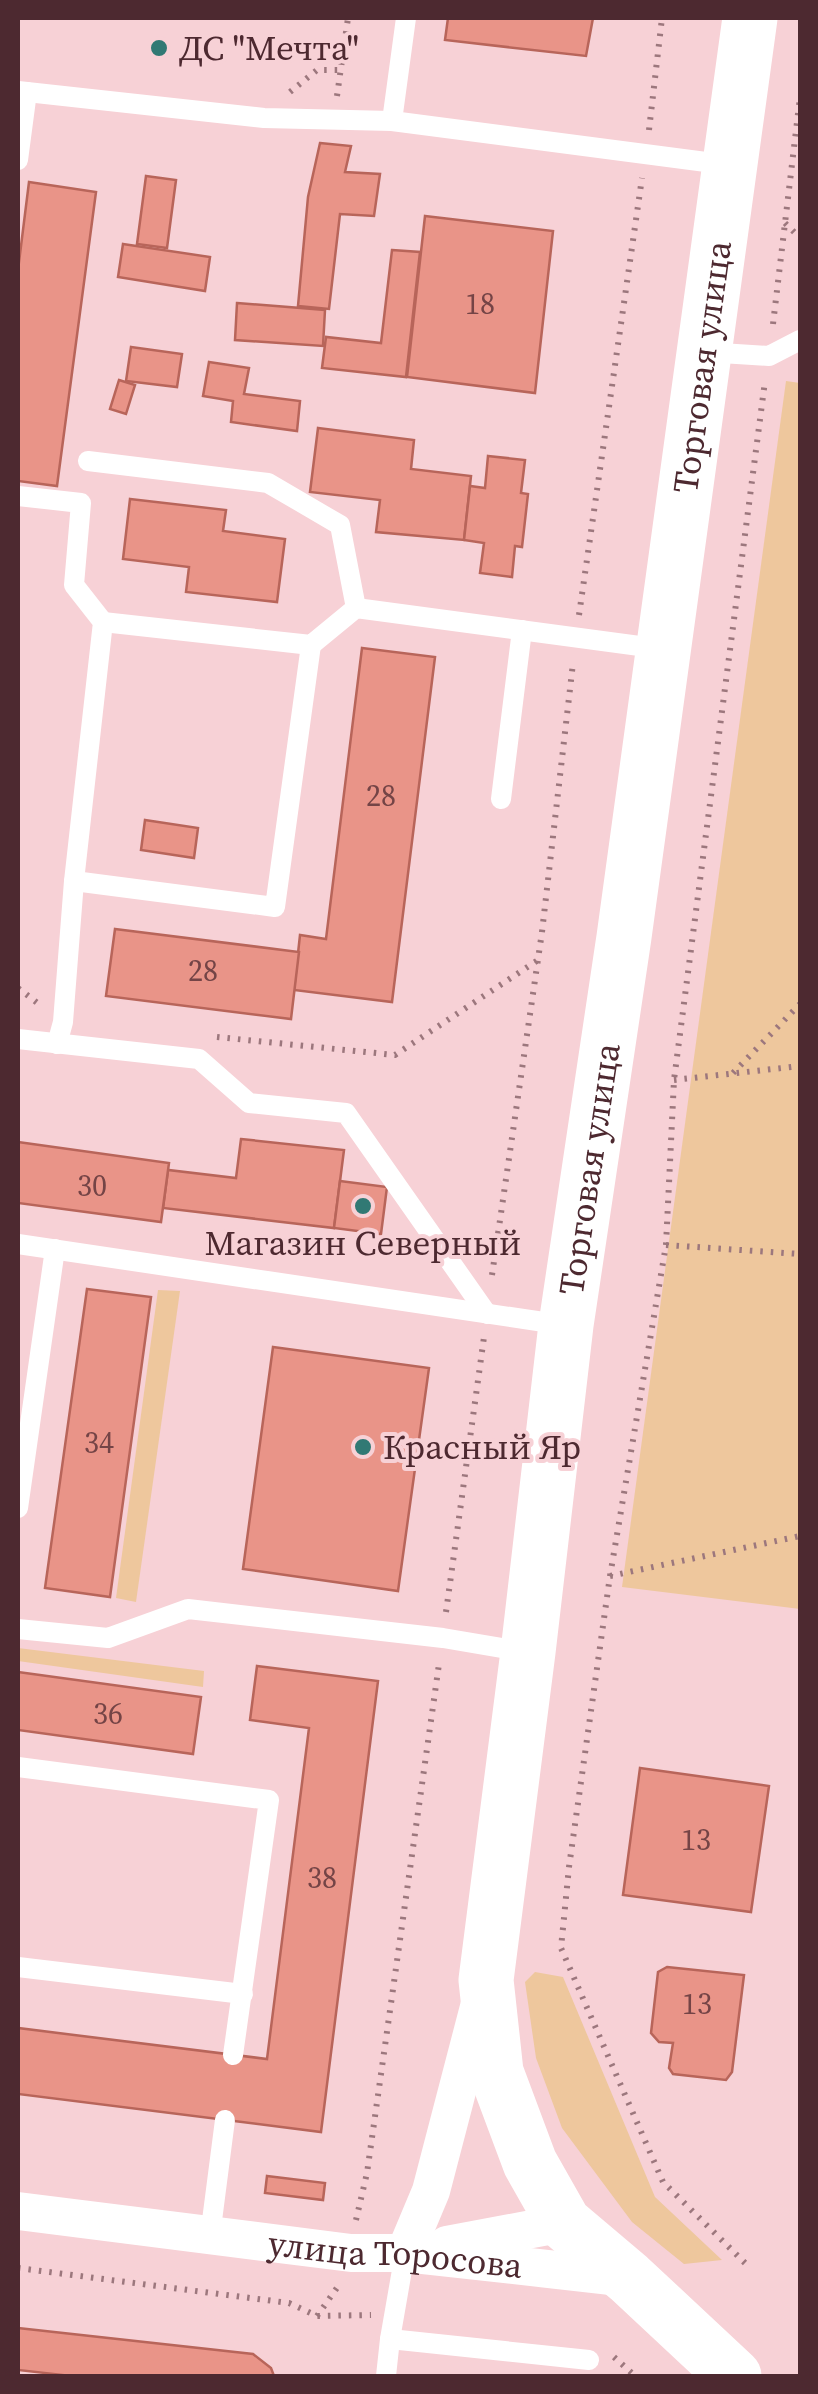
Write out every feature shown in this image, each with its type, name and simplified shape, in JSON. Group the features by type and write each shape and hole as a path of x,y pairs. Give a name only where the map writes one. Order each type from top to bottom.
{"street":[{"name":"Торговая улица","path":"629,2278 564,2224 530,2163 496,2072 486,1980 566,1325 624,937 750,18"},
{"path":"406,2253 431,2192 486,1980"},
{"name":"улица Торосова","path":"18,2211 351,2252 406,2253 629,2278"},
{"path":"406,2253 564,2224"},
{"path":"516,2264 548,2246 564,2224"},
{"path":"629,2278 734,2376"}],"lane":[{"path":"392,121 406,18"},
{"path":"18,160 22,92 264,118 392,121 730,165"},
{"path":"703,352 768,356 800,340"},
{"path":"88,461 268,483 340,525 356,608"},
{"path":"18,496 81,503 74,584 104,622 57,1044"},
{"path":"74,881 275,906 311,645 356,608 662,650"},
{"path":"104,622 311,645"},
{"path":"501,799 522,630"},
{"path":"18,1040 198,1059 249,1103 346,1113 486,1314"},
{"path":"18,1244 566,1325"},
{"path":"18,1508 56,1249"},
{"path":"18,1629 108,1638 188,1609 443,1638 528,1652"},
{"path":"18,1767 269,1800 233,2055"},
{"path":"18,1967 242,1994"},
{"path":"210,2236 225,2120"},
{"path":"386,2376 406,2253"},
{"path":"390,2339 589,2360"}],"path":[{"path":"334,120 348,18"},
{"path":"354,2228 367,2173 538,960 576,638 662,18"},
{"path":"745,2263 663,2182 561,1948 610,1576 666,1245 674,1080 800,97"},
{"path":"785,223 800,238"},
{"path":"199,1035 395,1055 538,960"},
{"path":"18,988 62,1022"},
{"path":"732,1074 800,1004"},
{"path":"674,1080 800,1066"},
{"path":"666,1245 800,1254"},
{"path":"610,1576 800,1536"},
{"path":"18,2268 289,2302 317,2316 396,2314"},
{"path":"317,2316 348,2272"}],"shaded area":[{"path":"786,381 800,383 800,1609 622,1587"},
{"path":"158,1290 180,1291 136,1602 116,1598"},
{"path":"18,1648 204,1671 203,1687 18,1661"},
{"path":"535,1972 563,1977 655,2197 722,2260 684,2264 632,2222 562,2128 536,2058 525,1982"}],"building":[{"path":"448,18 593,18 586,56 445,40"},
{"path":"320,143 351,146 345,172 380,174 374,216 340,214 329,309 298,306 308,197"},
{"path":"146,176 176,180 167,248 137,244"},
{"path":"29,182 96,192 57,486 18,481 18,270"},
{"path":"425,216 553,231 535,393 407,377"},
{"path":"123,244 210,257 205,291 118,277"},
{"path":"392,250 420,252 406,377 322,368 326,337 381,343"},
{"path":"237,303 325,310 323,346 235,340"},
{"path":"131,347 182,354 177,387 126,381"},
{"path":"209,362 249,368 244,394 300,401 297,431 231,422 233,401 203,396"},
{"path":"119,380 135,385 126,414 110,409"},
{"path":"318,428 414,440 411,469 471,476 464,540 376,532 380,500 310,492"},
{"path":"488,456 525,460 521,493 528,494 522,547 515,546 512,577 480,573 484,543 464,540 470,486 485,488"},
{"path":"130,499 226,510 223,531 285,539 277,602 186,592 189,567 123,559"},
{"path":"362,648 435,657 392,1002 294,990 300,935 326,939"},
{"path":"145,820 198,828 194,858 141,850"},
{"path":"115,929 299,952 291,1019 106,996"},
{"path":"241,1139 344,1150 334,1228 163,1208 168,1170 236,1178"},
{"path":"18,1142 169,1163 161,1222 18,1203"},
{"path":"340,1181 387,1187 381,1234 334,1228"},
{"path":"87,1289 151,1297 110,1597 45,1588"},
{"path":"273,1347 429,1368 398,1591 243,1569"},
{"path":"257,1666 378,1681 321,2132 18,2094 18,2028 267,2059 309,1728 250,1720"},
{"path":"18,1672 201,1697 193,1754 18,1730"},
{"path":"640,1768 769,1786 751,1912 623,1895"},
{"path":"667,1967 744,1975 732,2072 726,2080 673,2074 669,2068 673,2043 659,2042 651,2033 658,1972"},
{"path":"267,2176 325,2183 323,2200 265,2193"},
{"path":"18,2328 253,2354 271,2368 274,2376 71,2376 18,2370"}],"place":[{"name":"ДС \"Мечта\"","path":"159,48"},
{"name":"Магазин Северный","path":"363,1206"},
{"name":"Красный Яр","path":"363,1447"}]}
